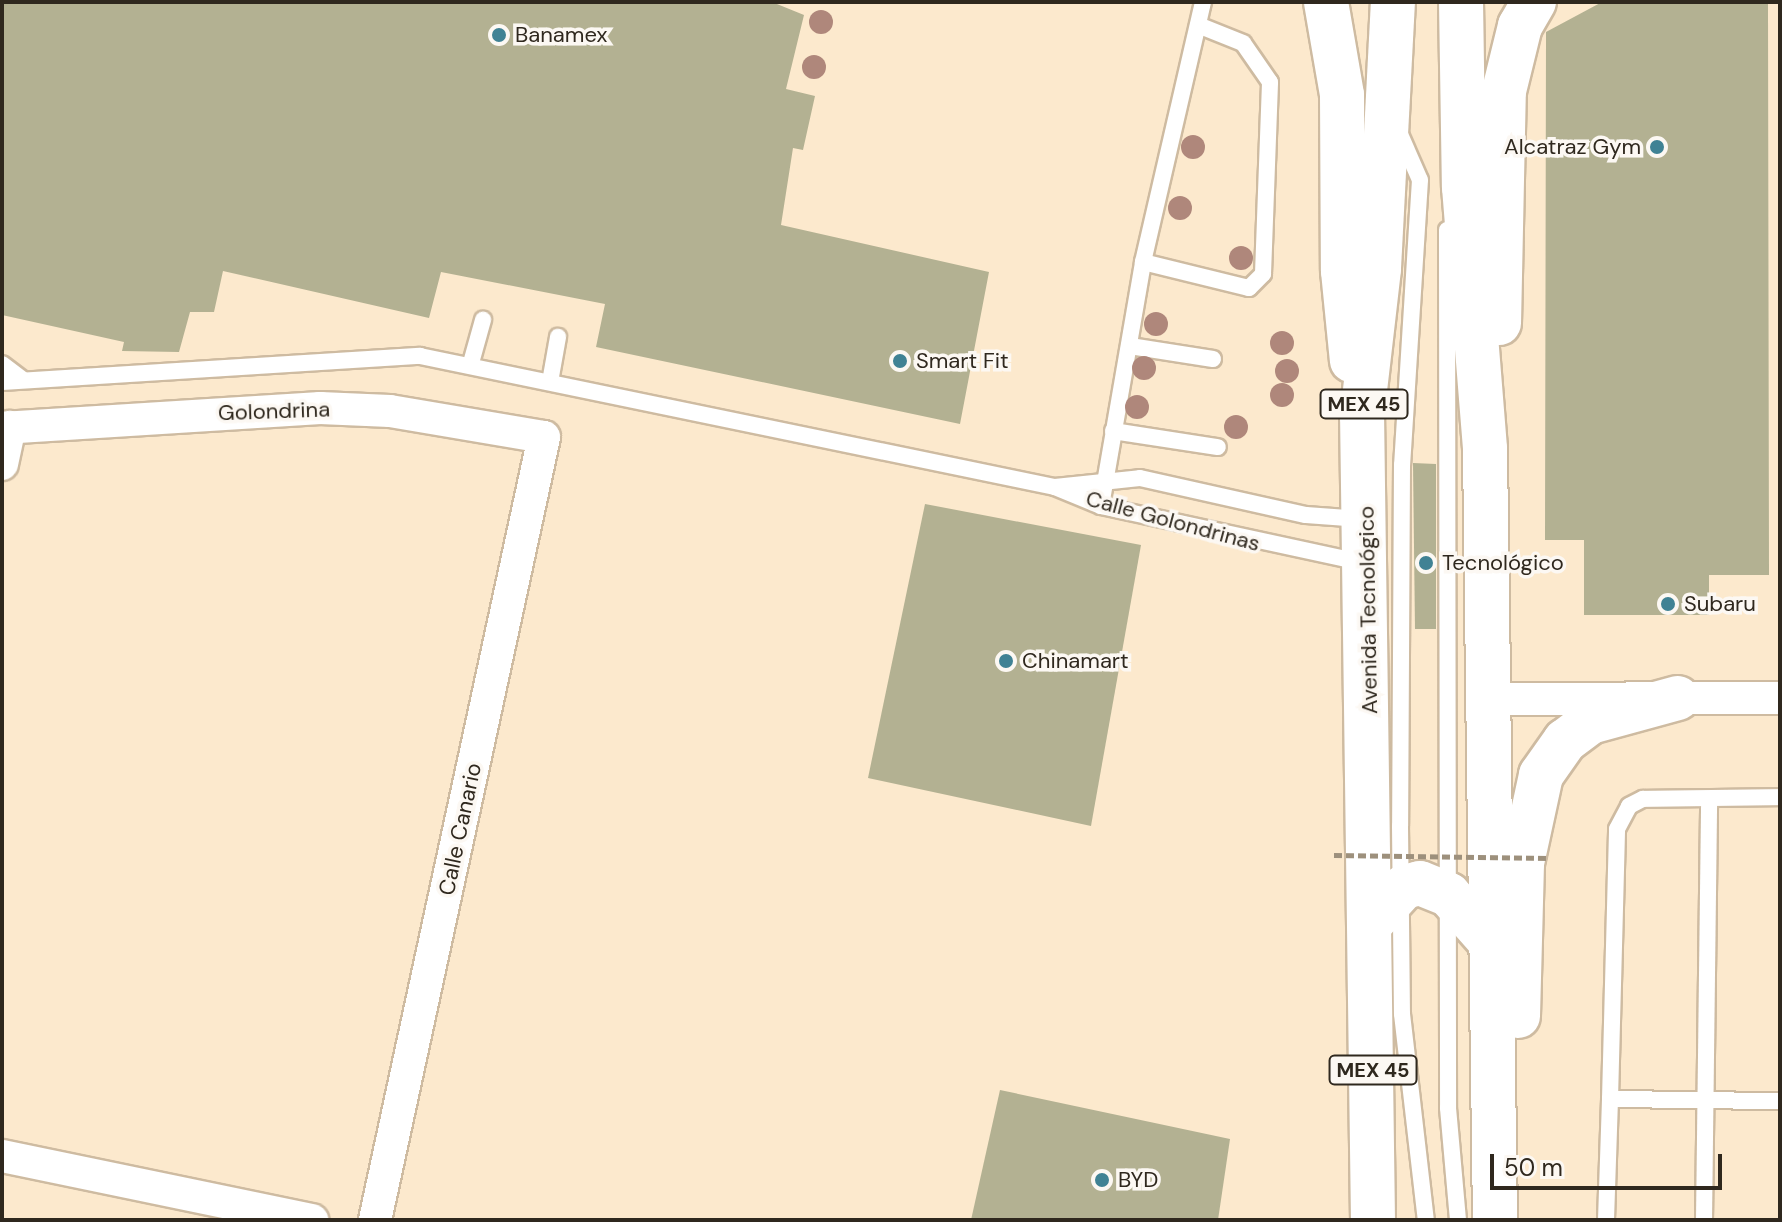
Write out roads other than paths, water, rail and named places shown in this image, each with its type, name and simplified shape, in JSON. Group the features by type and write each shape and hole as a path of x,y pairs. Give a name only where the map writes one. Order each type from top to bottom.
{"main road":[{"path":"1326,2 1342,95 1345,325 1362,416"},
{"name":"Avenida Tecnológico","path":"1373,1220 1373,921 1362,416 1389,108 1393,2"},
{"path":"1461,2 1463,129 1485,449 1488,939 1495,1200"},
{"path":"1485,449 1501,309 1504,91 1520,26 1534,2"},
{"path":"1495,1200 1518,1013 1522,863 1541,775 1565,741 1590,722 1678,698"},
{"path":"1373,921 1404,887 1420,883 1449,895 1488,939"}],"street":[{"name":"Golondrina","path":"6,427 320,408 390,411 544,437"},
{"path":"2,464 6,427"},
{"name":"Calle Canario","path":"375,1220 544,437"},
{"path":"1486,699 1780,698"},
{"path":"2,1156 312,1220"}],"lane":[{"path":"1101,506 1143,262 1203,2"},
{"path":"1143,262 1249,288 1263,274 1270,82 1243,43 1198,25"},
{"path":"1389,108 1420,180 1402,465 1402,1014 1426,1220"},
{"path":"1458,1220 1448,1108 1447,183 1463,129"},
{"path":"471,363 483,320"},
{"path":"550,382 558,337"},
{"path":"1130,346 1213,359"},
{"path":"2,382 328,358 420,356 471,363 1055,487"},
{"path":"2,364 23,380"},
{"path":"1113,431 1218,447"},
{"name":"Calle Golondrinas","path":"1055,487 1108,476 1306,515 1366,519"},
{"name":"Calle Golondrinas","path":"1055,487 1101,506 1367,562"},
{"path":"1606,1220 1617,829 1629,806 1643,799 1780,797"},
{"path":"1704,1220 1709,799"},
{"path":"1610,1099 1780,1101"}],"place":[{"name":"Banamex","path":"499,35"},
{"name":"Alcatraz Gym","path":"1657,147"},
{"name":"Smart Fit","path":"900,361"},
{"name":"Tecnológico","path":"1426,563"},
{"name":"Subaru","path":"1668,604"},
{"name":"Chinamart","path":"1006,661"},
{"name":"BYD","path":"1102,1180"}]}
